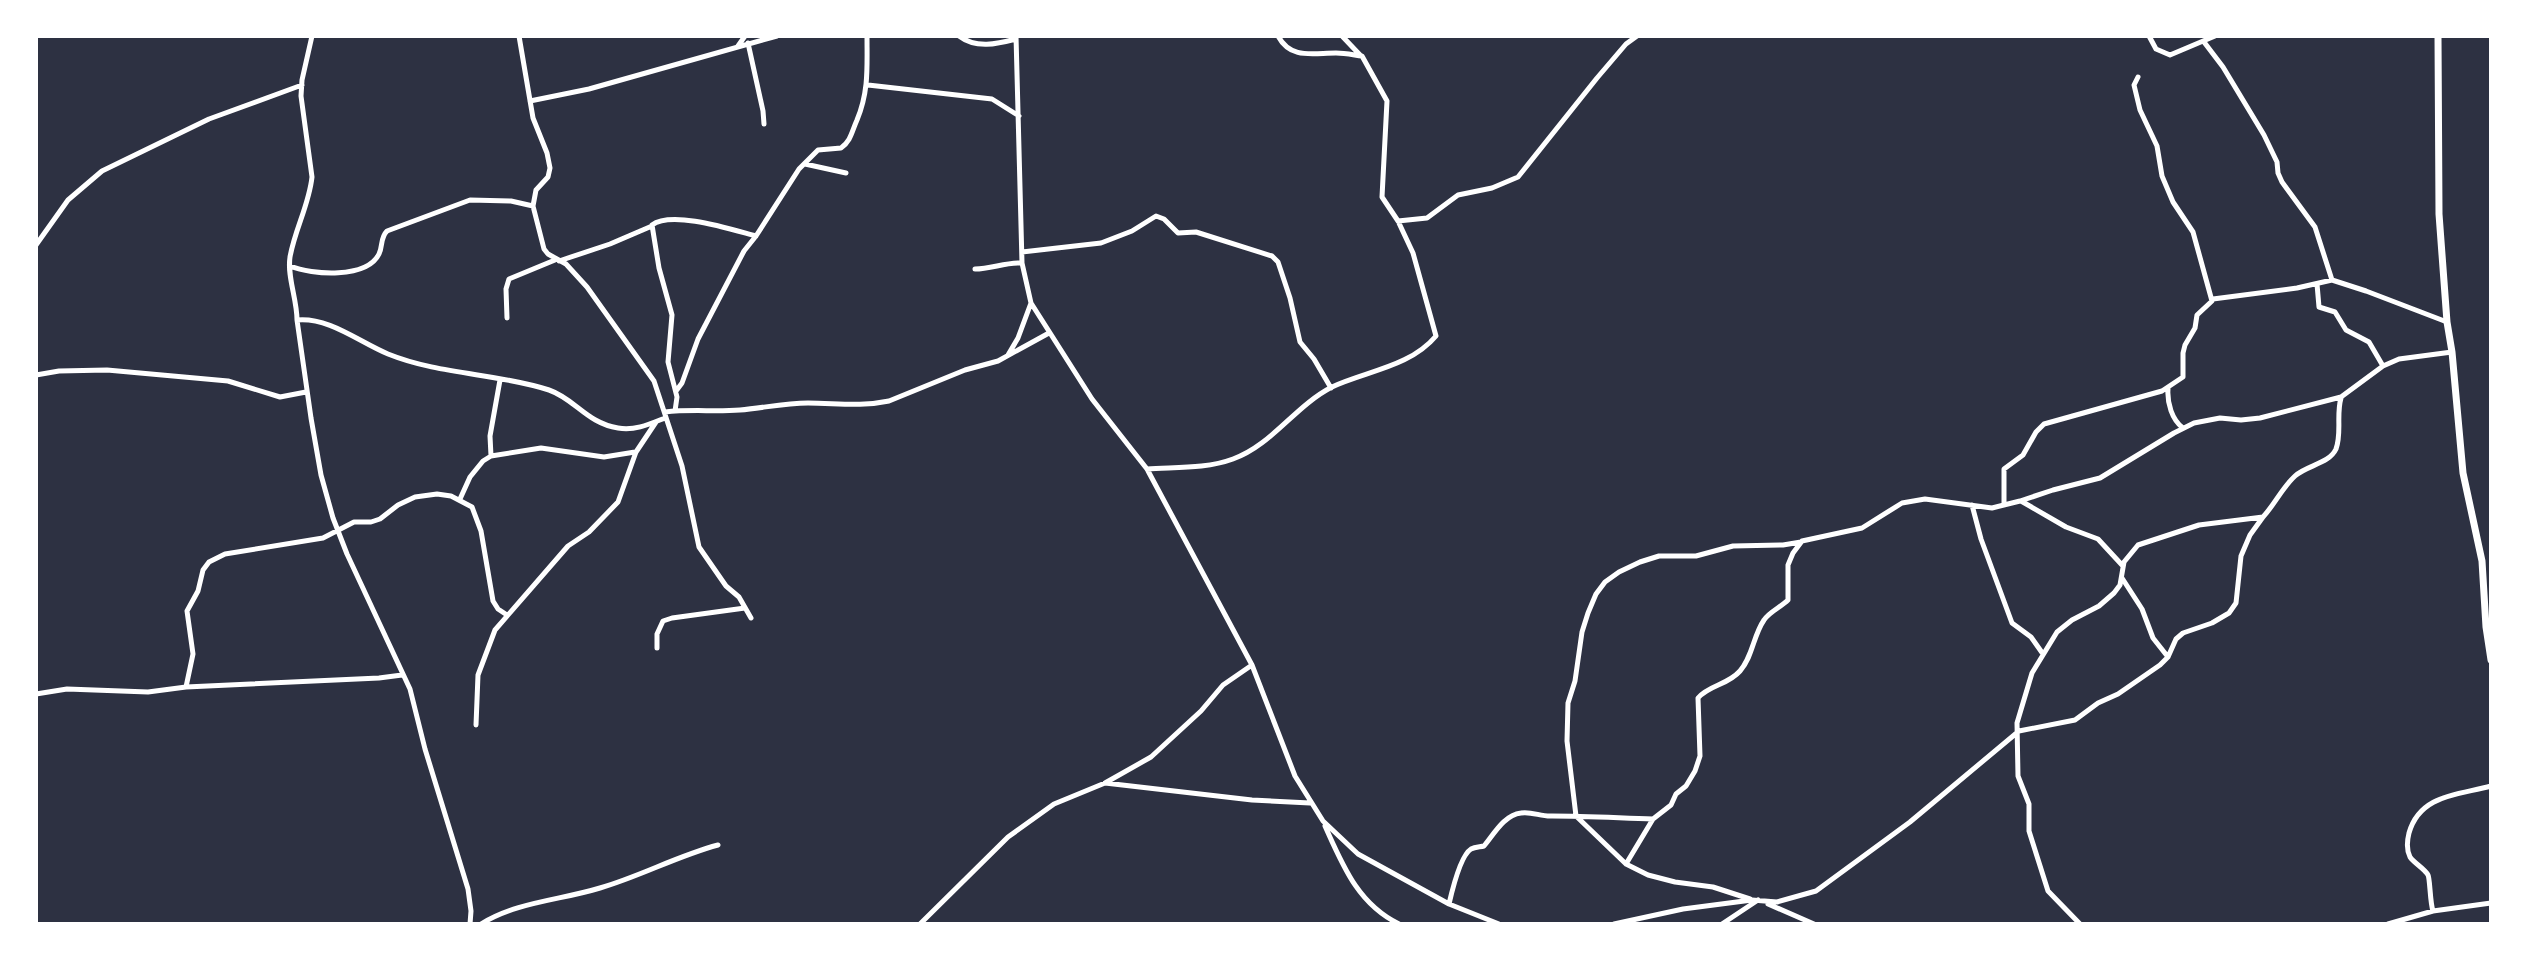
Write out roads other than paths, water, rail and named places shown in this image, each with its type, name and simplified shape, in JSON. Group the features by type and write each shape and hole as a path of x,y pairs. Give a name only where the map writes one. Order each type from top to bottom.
{"street":[{"path":"312,36 302,85 312,177 309,199 290,258 306,392 321,475 338,531 410,689 468,889 470,924"},
{"path":"519,36 533,118 550,168 548,177 536,190 533,206 544,249 566,264 587,287 646,368 660,394 682,466 699,547 723,583 739,597 751,618"},
{"path":"738,46 745,36"},
{"path":"530,101 589,89 777,36"},
{"path":"676,391 683,382 698,339 739,260 799,169 818,150 841,148 847,144 868,85 867,36"},
{"path":"959,36 971,43 982,44 997,44 1016,37 1022,263 1031,303 1092,399 1147,469 1252,665 1295,776 1323,821 1348,877 1376,910 1399,924"},
{"path":"1278,36 1281,42 1297,53 1338,52 1362,56"},
{"path":"1147,469 1202,466 1237,458 1263,444 1296,412 1331,388 1401,362 1435,338 1436,332 1413,253 1398,221 1386,206 1381,189 1387,101 1362,56 1342,36"},
{"path":"1398,221 1427,218 1458,195 1512,182 1626,44 1637,36"},
{"path":"2149,36 2156,49 2170,55 2215,36"},
{"path":"2438,36 2439,214 2447,322 2463,473 2482,561 2491,660"},
{"path":"2204,42 2223,67 2264,135 2277,162 2282,182 2315,227 2332,280"},
{"path":"748,43 764,124"},
{"path":"2138,77 2134,85 2140,110 2157,146 2162,176 2173,202 2193,232 2213,299"},
{"path":"36,245 68,200 102,171 209,119 302,85"},
{"path":"868,85 992,99 1020,116"},
{"path":"805,164 846,173"},
{"path":"290,266 326,273 366,267 378,256 383,235 387,231 467,201 511,201 533,206"},
{"path":"1022,252 1101,243 1132,231 1156,216 1164,219 1178,233 1196,232 1272,256 1278,262 1290,298 1300,342 1331,388"},
{"path":"507,318 506,289 509,279 610,244 659,221 681,220 756,236"},
{"path":"652,226 659,268 671,309 668,362 676,391 675,411"},
{"path":"975,269 1022,263"},
{"path":"2004,505 2004,469 2023,455 2044,424 2168,388 2183,378 2185,345 2195,328 2197,315 2213,299 2332,280 2447,322"},
{"path":"2317,284 2319,307 2335,312 2346,330 2369,342 2383,366"},
{"path":"1008,356 1031,303"},
{"path":"297,320 318,321 389,354 431,367 554,392 593,419 615,427 642,427 675,411 691,409 736,411 797,403 877,403 1008,356 1049,333"},
{"path":"1814,924 1805,918 1713,887 1648,875 1626,864 1576,816 1567,741 1568,703 1575,681 1582,632 1596,594 1605,582 1640,562 1659,556 1696,556 1733,546 1783,545 1862,528 1894,507 1908,502 1925,499 1992,508 2020,501 2100,478 2194,423 2220,418 2241,420 2267,417 2341,397 2383,366 2413,356 2452,352"},
{"path":"36,375 107,370 228,381 280,397 306,392"},
{"path":"491,456 490,436 500,380"},
{"path":"2168,388 2172,413 2183,428"},
{"path":"1614,924 1683,909 1758,901 1777,902 1816,891 1910,822 2019,731 2075,720 2100,701 2118,694 2151,672 2168,657 2176,639 2183,633 2218,620 2232,609 2236,603 2241,556 2250,535 2295,476 2332,456 2338,444 2341,397"},
{"path":"476,725 478,675 495,630 568,546 589,532 618,502 636,452 656,422"},
{"path":"460,499 470,477 491,456 541,448 604,457 636,452"},
{"path":"186,687 193,654 187,611 209,562 225,554 307,542 356,521 371,522 415,497 437,494 468,504 475,513 485,548 490,592 495,605 507,615"},
{"path":"2020,501 2066,527 2098,539 2122,566"},
{"path":"1972,505 2012,623 2031,637 2043,654"},
{"path":"2080,924 2048,891 2029,831 2029,804 2017,770 2017,723 2032,673 2059,630 2099,606 2114,593 2120,585 2122,566 2130,552 2141,543 2199,525 2263,517"},
{"path":"1626,864 1653,819 1671,805 1676,794 1686,786 1700,756 1698,698 1735,677 1749,658 1766,617 1788,600 1788,565 1802,541"},
{"path":"2122,578 2142,609 2153,638 2168,657"},
{"path":"657,648 657,634 663,621 745,608"},
{"path":"920,924 984,859 1029,820 1054,804 1105,783 1151,757 1190,722 1223,685 1252,665"},
{"path":"36,694 67,689 148,692 186,687 402,675"},
{"path":"1105,783 1311,803"},
{"path":"2433,911 2429,876 2414,862 2408,851 2410,829 2420,810 2429,803 2491,786"},
{"path":"1449,904 1453,883 1467,854 1473,848 1484,846 1497,829 1513,816 1527,813 1550,817 1653,819"},
{"path":"1323,821 1358,854 1449,904 1499,924"},
{"path":"481,924 511,910 600,888 718,845"},
{"path":"1722,924 1758,901"},
{"path":"2388,924 2433,911 2491,903"}]}
